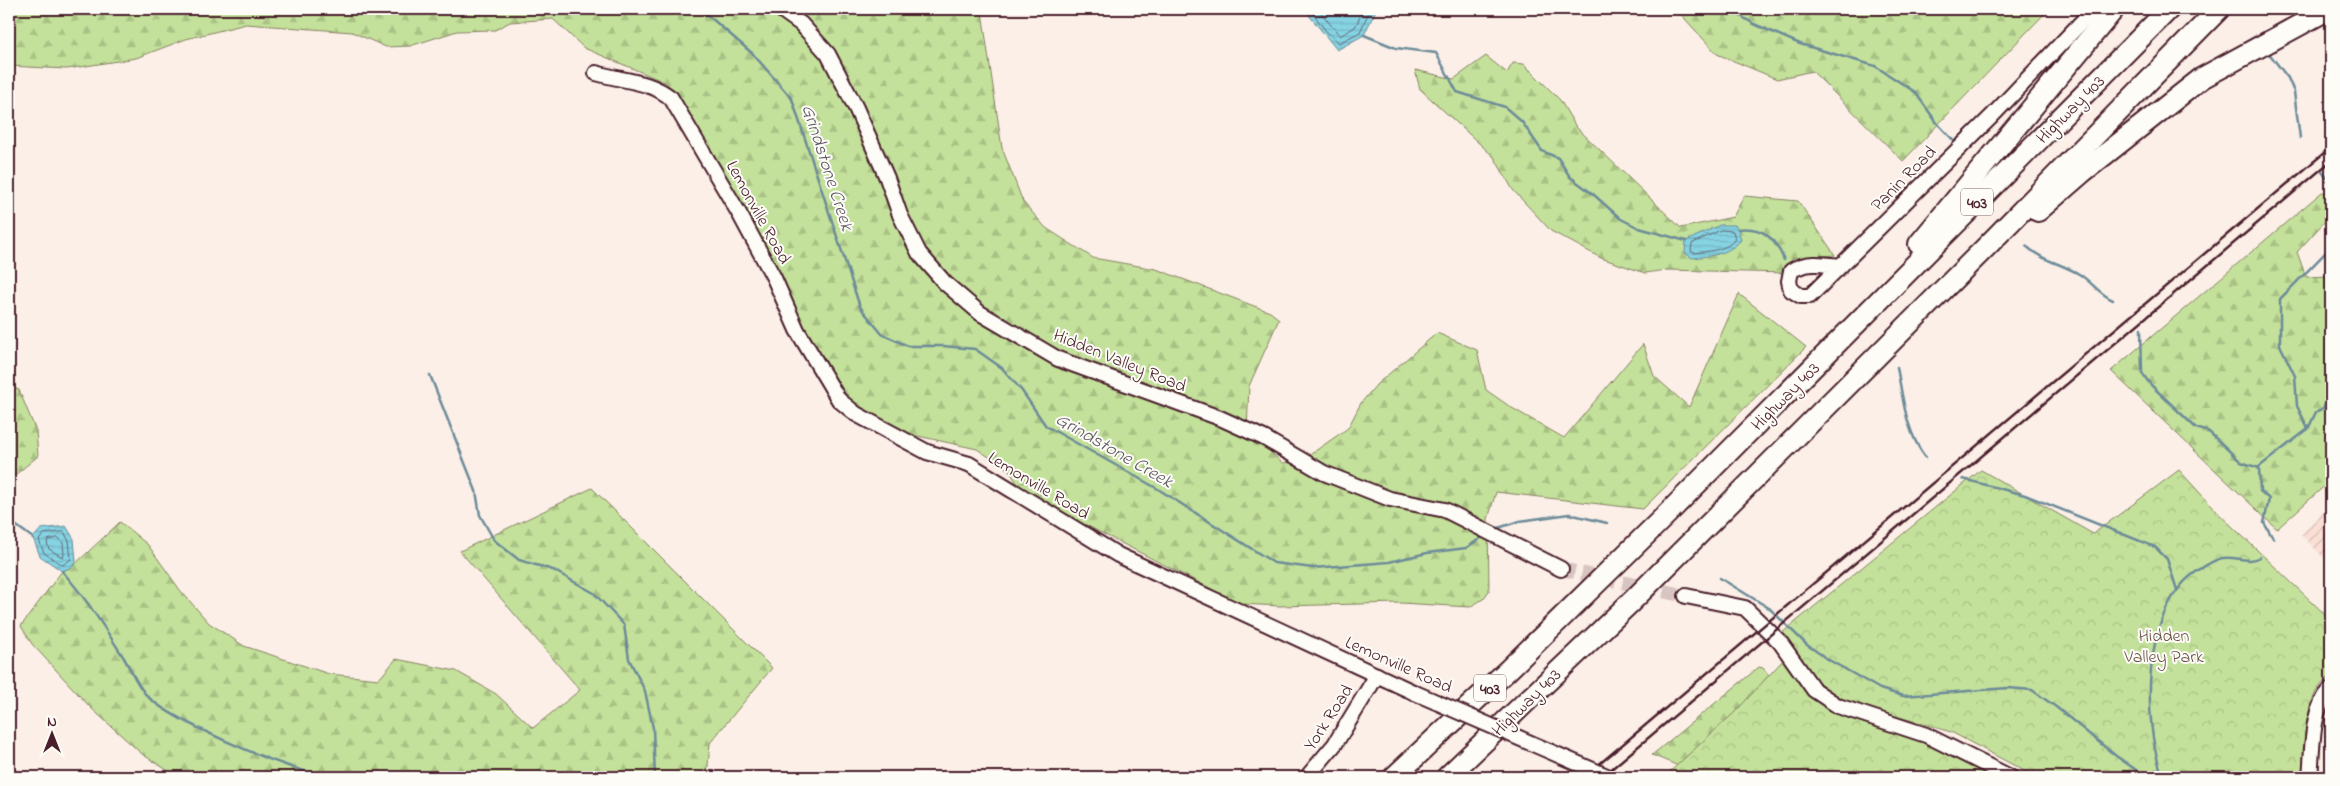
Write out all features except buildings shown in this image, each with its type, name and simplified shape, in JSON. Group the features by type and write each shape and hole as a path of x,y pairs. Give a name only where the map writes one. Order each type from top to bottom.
{"highway":[{"path":"1786,395 1929,233 2114,9"},
{"name":"Highway 403","path":"1394,777 1509,670 1786,395 2169,9"},
{"name":"Highway 403","path":"1446,777 1631,602 2219,9"},
{"path":"1912,320 2084,170 2202,78 2329,9"}],"street":[{"name":"Hidden Valley Road","path":"780,9 801,24 828,54 856,108 887,178 900,215 919,253 945,283 980,313 1058,360 1220,418 1264,438 1324,473 1390,499 1445,510 1561,569"},
{"name":"Panin Road","path":"1840,266 1991,118 2094,9"},
{"name":"Lemonville Road","path":"596,73 639,81 654,87 671,98 740,215 774,278 797,330 839,400 856,414 928,452 969,464 1118,555 1413,692 1609,777"},
{"path":"1686,596 1746,608 1780,642 1814,690 1838,706 1926,735 2010,777"},
{"name":"York Road","path":"1307,777 1335,744 1377,675"},
{"path":"2310,777 2315,721 2323,699 2331,689"}],"shaded area":[{"path":"2331,504 2331,565 2301,535"}],"green space":[{"path":"9,9 980,9 982,12 1002,148 1023,202 1046,228 1093,258 1156,269 1270,312 1279,319 1249,386 1247,429 1282,463 1301,461 1348,428 1361,403 1377,384 1437,333 1477,350 1486,390 1512,408 1564,438 1643,344 1654,376 1689,407 1739,294 1806,347 1643,509 1496,492 1488,519 1489,591 1483,599 1470,607 1400,603 1280,606 1241,604 1023,493 1009,470 977,449 900,432 837,392 709,147 667,83 584,48 553,19 510,22 495,30 457,31 410,46 386,47 352,32 246,24 186,39 136,58 67,69 9,66"},
{"path":"1676,9 2049,9 1903,161 1812,71 1777,79 1717,54"},
{"path":"1486,56 1507,73 1513,63 1524,64 1560,100 1576,127 1681,228 1733,217 1744,196 1798,201 1835,255 1793,258 1786,273 1667,270 1645,273 1601,258 1551,231 1513,190 1494,157 1420,89 1415,70 1454,79"},
{"path":"2322,192 2327,193 2327,219 2297,252 2306,277 2331,276 2331,480 2277,529 2111,371"},
{"path":"9,386 19,390 36,431 38,456 9,480"},
{"name":"Hidden Valley Park","path":"1981,470 2093,534 2179,470 2219,514 2331,620 2331,676 2322,684 2310,708 2305,736 2302,777 2036,777 1951,732 1861,706 1835,696 1814,678 1782,633"},
{"path":"592,488 772,668 710,743 707,777 178,777 142,754 91,708 32,644 21,626 62,571 72,567 120,522 148,545 180,590 209,623 244,646 329,674 379,679 396,659 456,671 496,694 533,728 580,690 460,551"},
{"path":"1784,659 1838,711 1864,722 1922,739 1998,777 1664,777 1735,712"},
{"path":"1759,667 1763,668 1779,687 1698,774 1652,755"}],"water":[{"path":"1304,9 1376,10 1364,35 1337,50"},
{"path":"1720,225 1735,225 1741,240 1725,252 1692,258 1685,253 1686,241"},
{"path":"66,526 74,539 76,561 72,567 62,571 40,556 33,538 41,529"}],"waterway":[{"name":"Grindstone Creek","path":"697,9 710,17 753,54 792,99 860,307 882,334 908,346 943,346 975,349 1002,368 1022,391 1046,426 1158,489 1274,563 1313,568 1389,562 1427,553 1466,548 1484,536"},
{"path":"1729,9 1754,24 1800,44 1875,66 1915,92 1937,123 1954,141"},
{"path":"1364,35 1396,48 1436,53 1457,92 1505,107 1522,122 1542,151 1558,158 1570,177 1621,219 1639,228 1686,241"},
{"path":"2268,52 2288,78 2294,92 2300,138"},
{"path":"2322,172 2331,183"},
{"path":"1738,229 1754,229 1767,235 1777,245 1784,260"},
{"path":"2026,246 2045,259 2079,274 2113,300"},
{"path":"2308,429 2297,406 2295,376 2280,345 2280,299 2331,247"},
{"path":"2141,329 2142,373 2150,384 2196,428 2209,432 2241,462 2259,468"},
{"path":"1897,367 1910,427 1919,448 1926,458"},
{"path":"430,375 476,491 480,515 494,540 519,560 553,570 594,593 624,625 629,659 645,691 653,728 655,777"},
{"path":"2259,467 2308,429 2316,412 2323,408 2331,396"},
{"path":"2259,468 2260,491 2269,499 2264,523 2273,538"},
{"path":"1963,479 2025,495 2155,547 2167,559 2177,590"},
{"path":"9,513 14,524 33,538"},
{"name":"Grindstone Creek","path":"1495,529 1520,521 1569,514 1607,523"},
{"path":"2163,777 2156,754 2150,699 2151,670 2156,641 2164,614 2176,592 2193,574 2208,564 2223,558 2251,560 2260,557"},
{"path":"62,571 95,613 144,693 162,708 235,745 288,766 328,777"},
{"name":"Grindstone Creek","path":"1720,578 1769,608 1807,645 1880,689 1903,696 2008,688 2032,690 2116,756 2142,774 2152,777"}],"tunnel":[{"path":"1561,569 1686,596"}],"railway":[{"path":"1584,777 2331,147"},
{"path":"1602,777 2331,161"}]}
